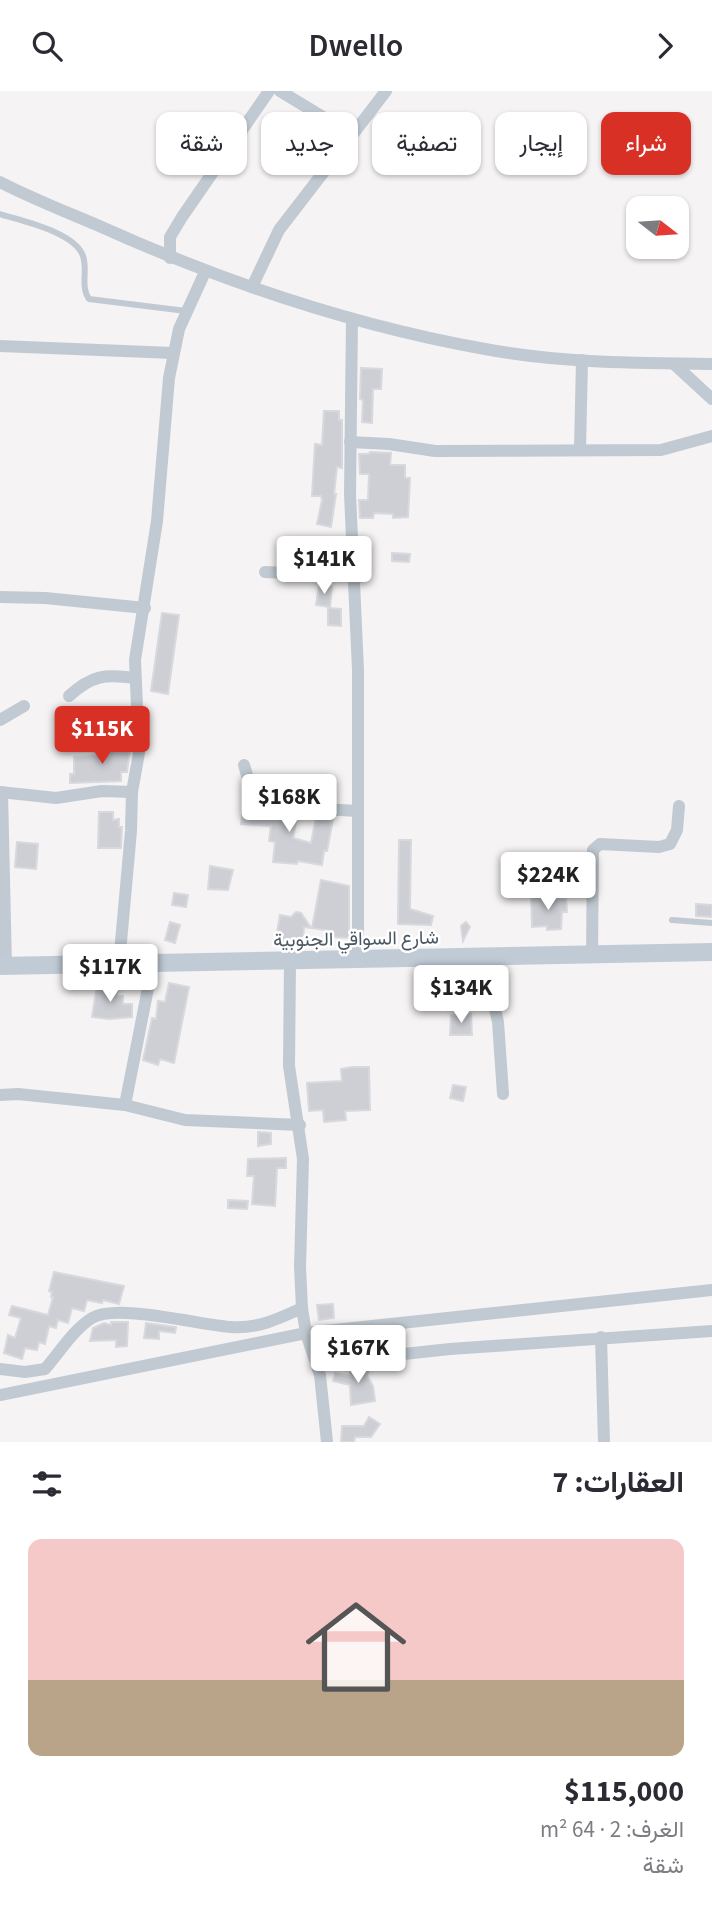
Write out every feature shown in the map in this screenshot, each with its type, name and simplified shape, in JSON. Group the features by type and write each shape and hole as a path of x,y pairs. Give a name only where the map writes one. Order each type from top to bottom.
{"street":[{"path":"170,258 170,237 269,91"},
{"path":"280,91 315,112"},
{"path":"358,125 386,91"},
{"path":"252,287 279,230 320,175"},
{"path":"0,182 205,272 390,330 486,350 628,363 712,364"},
{"path":"119,964 132,792 139,753 135,660 157,521 173,353 186,311 205,272"},
{"path":"352,319 350,442 358,670 358,959"},
{"path":"0,347 173,353"},
{"path":"580,450 582,360"},
{"path":"674,364 712,399"},
{"path":"350,442 389,444 435,451 661,450 712,436"},
{"path":"265,572 353,576"},
{"path":"0,597 45,598 145,608"},
{"path":"69,696 93,678 113,675 135,678"},
{"path":"0,720 24,706"},
{"path":"243,765 249,782 284,807 358,811"},
{"path":"3,966 1,792 56,799 102,791 132,792"},
{"path":"592,954 593,850 600,844 659,847 670,844 677,830 679,806"},
{"name":"شارع السواقي الجنوبية","path":"3,966 712,953"},
{"path":"484,957 498,1022 503,1094"},
{"path":"290,961 289,1066 303,1159 300,1268 302,1308 306,1333 320,1375 327,1442"},
{"path":"125,1105 153,963"},
{"path":"0,1095 18,1094 125,1105 184,1120 300,1125"},
{"path":"0,1395 306,1333 712,1290"},
{"path":"0,1369 25,1373 45,1369 86,1322 99,1314 146,1314 243,1327 267,1324 302,1308"},
{"path":"313,1354 348,1360 601,1337 712,1331"},
{"path":"601,1337 604,1442"},
{"path":"45,1369 46,1386"}],"lane":[{"path":"0,214 55,232 73,242 83,255 85,294 89,299 186,311"},
{"path":"672,920 712,923"}],"building":[{"path":"361,368 382,369 381,389 373,389 372,423 362,422"},
{"path":"324,411 339,411 339,420 342,420 342,468 337,467 331,527 317,524 322,500 321,496 312,496 315,444 322,445"},
{"path":"391,453 390,465 405,465 405,478 410,478 408,517 393,518 393,514 374,513 373,518 360,518 359,500 368,500 369,474 360,474 359,454"},
{"path":"392,553 410,554 409,562 392,561"},
{"path":"319,586 332,587 330,607 316,605"},
{"path":"328,608 341,609 341,626 328,625"},
{"path":"162,613 179,615 168,694 151,691"},
{"path":"121,740 130,740 130,748 127,772 121,772 121,781 70,783 70,774 74,774 74,757 108,755 108,750 121,750"},
{"path":"244,797 265,804 269,807 268,811 284,816 297,816 293,838 311,843 316,817 333,819 322,865 298,861 297,864 273,862 275,842 269,841 271,826 241,824"},
{"path":"99,812 113,812 113,820 119,819 119,827 122,827 121,848 98,848"},
{"path":"399,840 411,840 410,909 433,916 431,925 398,924"},
{"path":"17,842 38,844 36,869 15,867"},
{"path":"210,866 233,870 228,890 208,889"},
{"path":"321,880 349,886 349,938 330,937 330,931 312,928"},
{"path":"174,893 188,895 186,907 172,905"},
{"path":"552,895 552,898 566,898 567,912 562,912 561,929 532,927 531,896"},
{"path":"696,904 712,905 712,917 696,916"},
{"path":"296,912 301,913 311,928 304,927 303,940 296,940 295,943 276,939 280,915 291,917"},
{"path":"170,922 180,925 175,943 165,940"},
{"path":"466,922 470,927 463,941 461,926"},
{"path":"169,983 189,987 174,1063 160,1059 158,1065 143,1060 152,1018 156,1019 158,1001 165,1002"},
{"path":"97,985 117,986 117,996 123,996 123,1004 132,1004 132,1017 92,1017"},
{"path":"471,1014 472,1035 450,1035 451,1015"},
{"path":"369,1067 370,1110 345,1111 346,1120 324,1122 323,1110 309,1111 307,1083 342,1081 341,1069"},
{"path":"453,1085 466,1087 463,1101 450,1098"},
{"path":"258,1132 271,1133 271,1144 258,1146"},
{"path":"286,1158 286,1168 277,1168 275,1206 252,1204 254,1176 247,1176 248,1159"},
{"path":"228,1200 248,1201 247,1209 228,1208"},
{"path":"54,1272 124,1286 119,1304 87,1300 84,1311 72,1308 68,1323 58,1320 56,1328 49,1326 45,1344 39,1342 37,1350 25,1348 22,1359 4,1353 8,1335 15,1338 21,1318 9,1315 12,1306 48,1315 53,1297 49,1291"},
{"path":"333,1304 334,1318 319,1320 317,1305"},
{"path":"111,1322 128,1322 127,1346 116,1347 116,1340 90,1341 93,1328 104,1323 111,1325"},
{"path":"146,1323 176,1327 175,1333 159,1331 159,1339 144,1338"},
{"path":"352,1368 369,1369 367,1376 373,1386 375,1401 351,1405 350,1385 333,1381 335,1373 349,1376"},
{"path":"369,1417 380,1424 371,1437 355,1437 354,1442 341,1442 342,1426 364,1426"}]}
